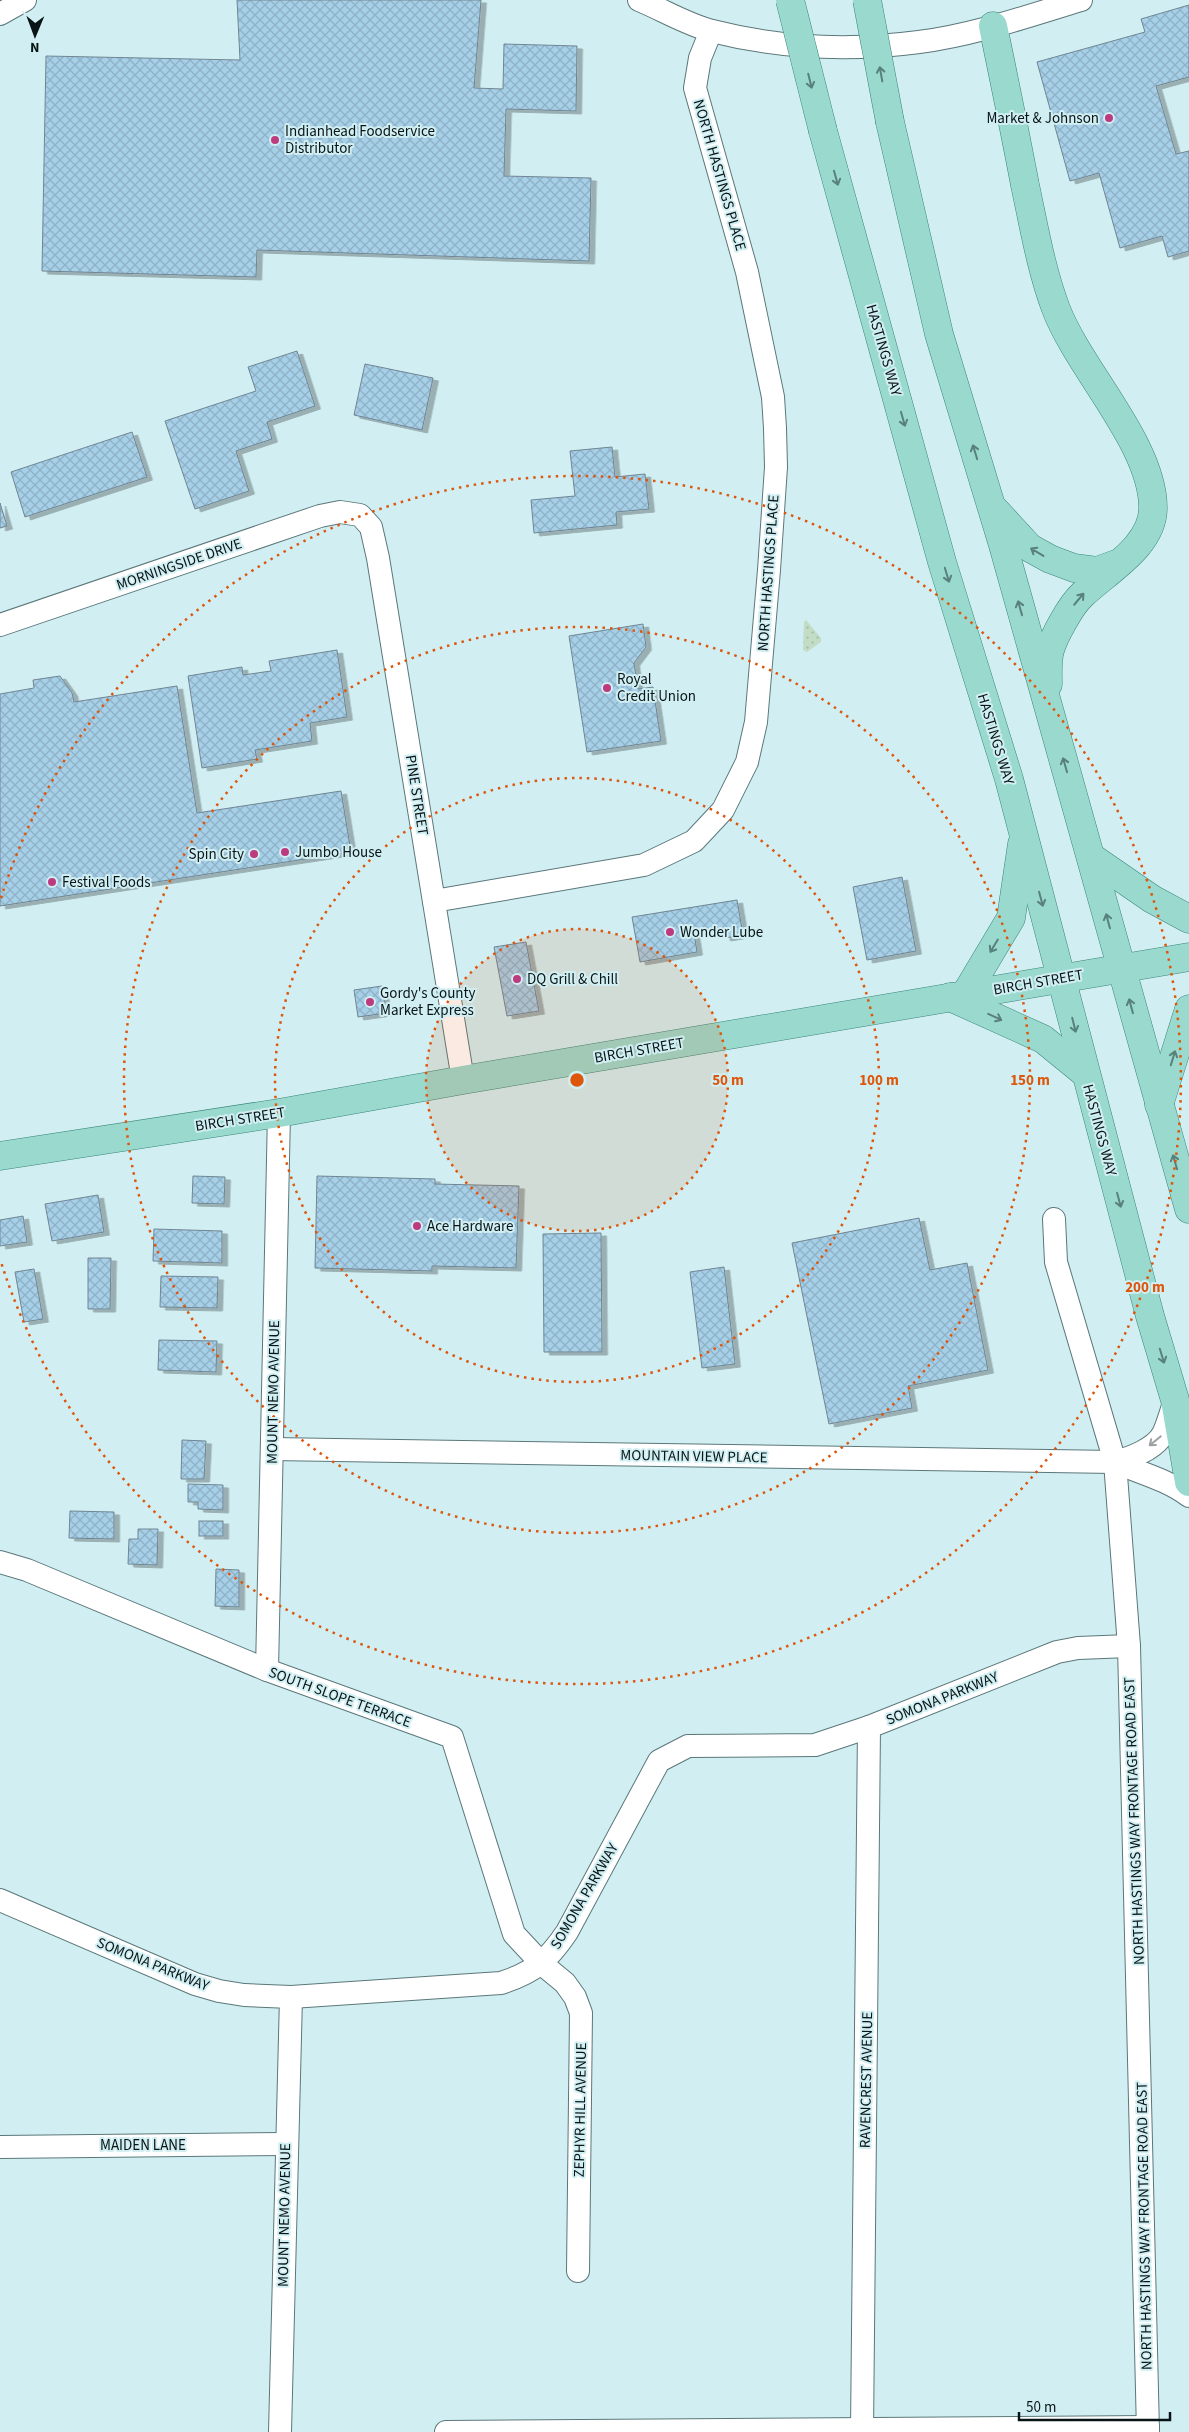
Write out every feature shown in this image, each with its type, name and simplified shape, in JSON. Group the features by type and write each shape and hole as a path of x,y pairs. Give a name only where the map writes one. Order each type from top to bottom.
{"main road":[{"name":"HASTINGS WAY","path":"790,0 823,131 942,562 1023,832 1150,1316 1175,1400 1189,1482"},
{"path":"867,0 890,122 939,334 991,505 1091,857 1158,1105 1189,1209"},
{"path":"993,26 1039,253 1057,310 1079,356 1122,424 1147,469 1153,508 1150,526 1142,542 1080,596 1070,610 1050,650 1048,672 1049,710"},
{"path":"991,505 1030,548 1050,560 1074,568 1097,571 1116,564"},
{"path":"1023,832 1011,918 957,996 1043,1040 1086,1074"},
{"path":"1091,857 1152,900 1189,919"},
{"name":"BIRCH STREET","path":"0,1156 279,1113 1189,957"},
{"path":"1158,1105 1189,1009"}],"street":[{"path":"0,14 25,0"},
{"path":"639,0 711,31 783,44 844,48 920,42 993,26 1081,0"},
{"name":"NORTH HASTINGS PLACE","path":"434,901 644,865 694,841 723,810 747,762 756,722 769,570 776,468 775,428 773,397 747,272 695,88 700,58 711,31"},
{"name":"MORNINGSIDE DRIVE","path":"0,625 320,516 340,512 360,514"},
{"name":"PINE STREET","path":"360,514 371,527 378,558 463,1080"},
{"name":"MOUNT NEMO AVENUE","path":"267,1670 279,1113"},
{"name":"NORTH HASTINGS WAY FRONTAGE ROAD EAST","path":"1054,1219 1056,1262 1115,1462 1129,1646 1148,2430"},
{"name":"MOUNTAIN VIEW PLACE","path":"272,1449 1115,1462 1128,1458 1148,1447 1162,1436 1175,1400"},
{"name":"MOUNTAIN VIEW PLACE","path":"1115,1462 1141,1474 1162,1479 1189,1496"},
{"name":"SOUTH SLOPE TERRACE","path":"0,1562 27,1570 267,1670 452,1737 506,1914 514,1934 542,1964"},
{"name":"SOMONA PARKWAY","path":"0,1900 195,1984 219,1991 291,1997 480,1986 501,1983 522,1976 542,1964 567,1932 659,1760 688,1746 815,1746 869,1727 1057,1652 1078,1648 1129,1646"},
{"name":"RAVENCREST AVENUE","path":"862,2431 869,1727"},
{"name":"ZEPHYR HILL AVENUE","path":"542,1964 565,1983 575,1997 581,2014 578,2271"},
{"name":"MOUNT NEMO AVENUE","path":"280,2432 291,1997"},
{"name":"MAIDEN LANE","path":"0,2146 286,2144"},
{"path":"446,2432 1148,2430"}],"green space":[{"path":"806,620 821,638 821,642 807,652 803,650 804,622"}],"building":[{"name":"Indianhead Foodservice Distributor","path":"237,0 481,0 474,88 503,89 504,44 577,46 576,111 506,109 504,176 591,178 589,261 257,250 256,277 42,271 46,56 240,60"},
{"name":"Market & Johnson","path":"1189,5 1189,77 1156,86 1176,154 1189,151 1189,251 1168,257 1162,236 1120,248 1099,173 1070,181 1037,62 1145,32 1141,19"},
{"path":"297,351 315,406 267,422 272,439 236,451 249,491 195,509 165,421 256,391 248,367"},
{"path":"365,364 433,378 422,430 354,415"},
{"path":"132,432 147,477 25,517 11,472"},
{"path":"612,447 615,477 645,474 649,509 616,512 617,525 534,533 531,500 575,496 570,451"},
{"path":"0,503 7,526 0,528"},
{"name":"Royal Credit Union","path":"643,624 646,647 634,663 638,689 653,687 661,741 587,752 569,636"},
{"path":"337,650 347,717 310,723 312,741 255,750 257,759 202,768 188,676 242,667 243,675 271,671 269,661"},
{"path":"60,676 72,693 74,702 177,686 197,813 341,791 351,852 0,906 0,694 34,688 33,680"},
{"path":"902,877 916,951 867,960 853,887"},
{"name":"Wonder Lube","path":"737,900 743,935 725,938 724,929 694,933 697,952 640,962 632,917"},
{"name":"DQ Grill & Chill","path":"526,942 539,1011 507,1016 494,947"},
{"name":"Gordy's County Market Express","path":"382,986 386,1013 358,1017 354,990"},
{"path":"193,1176 225,1177 224,1204 192,1203"},
{"name":"Ace Hardware","path":"317,1176 435,1179 435,1184 519,1186 516,1268 432,1266 432,1271 315,1268"},
{"path":"98,1195 104,1232 52,1241 45,1204"},
{"path":"23,1216 27,1242 0,1246 0,1220"},
{"path":"919,1218 930,1270 967,1263 988,1370 908,1386 912,1408 829,1424 792,1243"},
{"path":"154,1229 222,1231 222,1263 153,1261"},
{"path":"601,1233 602,1352 544,1352 543,1234"},
{"path":"88,1258 111,1258 110,1309 88,1309"},
{"path":"724,1267 735,1364 702,1368 690,1272"},
{"path":"34,1269 43,1319 24,1322 15,1272"},
{"path":"161,1276 218,1277 217,1308 160,1307"},
{"path":"159,1340 217,1341 216,1372 158,1370"},
{"path":"182,1440 206,1441 204,1479 181,1479"},
{"path":"188,1484 223,1485 223,1510 198,1509 198,1502 188,1502"},
{"path":"70,1511 114,1512 114,1539 69,1538"},
{"path":"199,1521 223,1521 223,1536 199,1536"},
{"path":"138,1529 158,1529 157,1565 128,1564 129,1539 138,1539"},
{"path":"216,1569 239,1570 239,1607 215,1606"}],"place":[{"name":"Market & Johnson","path":"1109,118"},
{"name":"Indianhead Foodservice Distributor","path":"275,140"},
{"name":"Royal Credit Union","path":"607,688"},
{"name":"Jumbo House","path":"285,852"},
{"name":"Spin City","path":"254,854"},
{"name":"Festival Foods","path":"52,882"},
{"name":"Wonder Lube","path":"670,932"},
{"name":"DQ Grill & Chill","path":"517,979"},
{"name":"Gordy's County Market Express","path":"370,1002"},
{"name":"Ace Hardware","path":"417,1226"}]}
